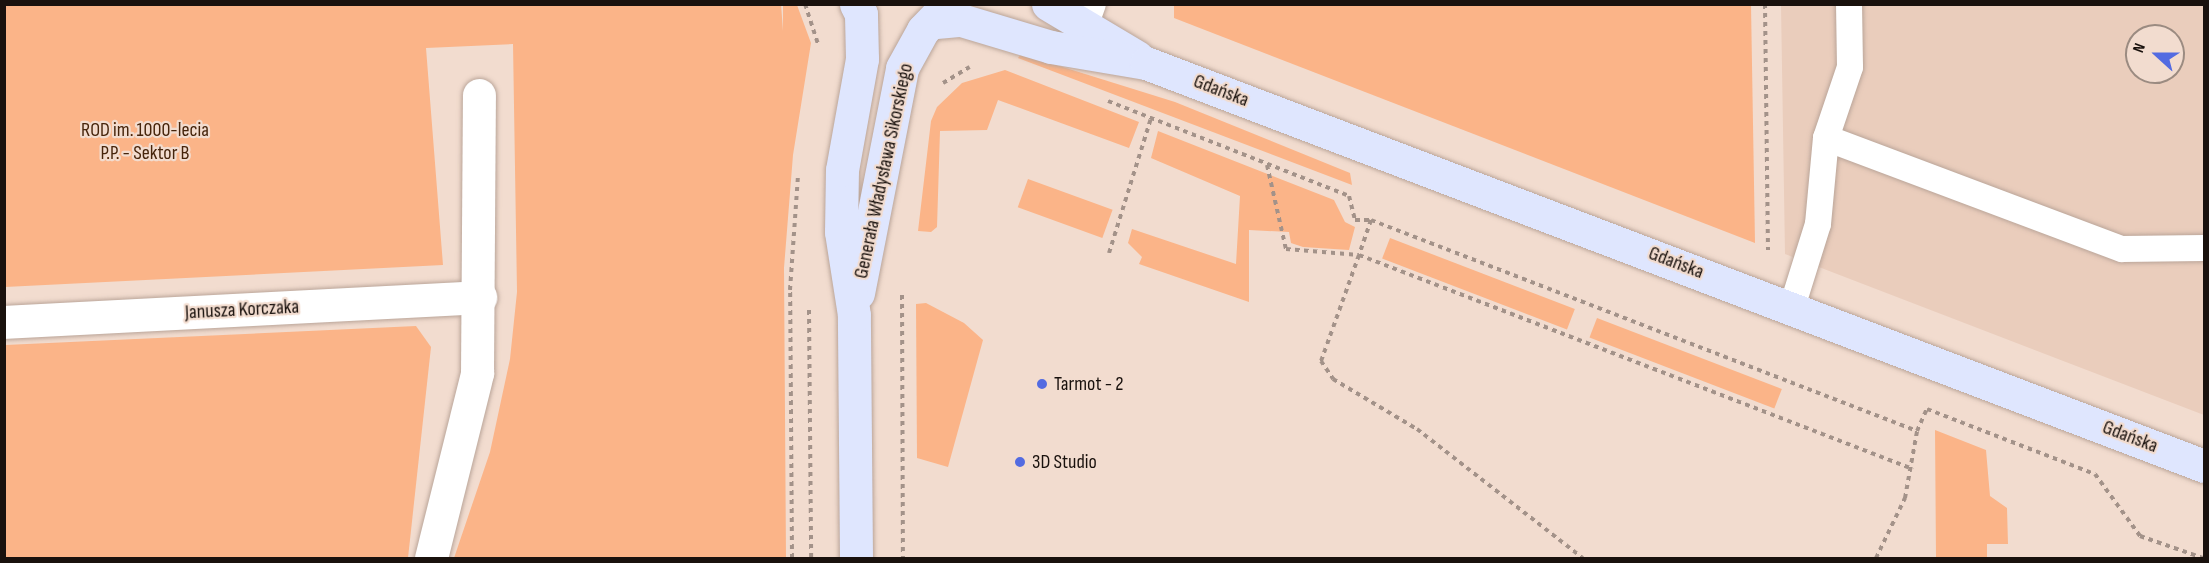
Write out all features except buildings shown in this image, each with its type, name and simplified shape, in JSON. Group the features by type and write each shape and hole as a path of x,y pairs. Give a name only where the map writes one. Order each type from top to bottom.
{"street":[{"name":"Gdańska","path":"1048,4 1090,14 1146,63"},
{"name":"Gdańska","path":"859,9 890,34 936,19 961,20 1051,47 1146,63 2205,466"},
{"name":"Generała Władysława Sikorskiego","path":"856,558 854,315 841,232 842,170 862,59 859,9"},
{"name":"Generała Władysława Sikorskiego","path":"854,315 902,68 936,19"},
{"path":"430,558 477,373 480,297 480,94"},
{"name":"Janusza Korczaka","path":"4,322 480,297"}],"lane":[{"path":"1792,307 1818,224 1826,138 1850,67 1849,4"},
{"path":"1826,138 2122,249 2205,248"}],"path":[{"path":"806,4 820,50"},
{"path":"1765,4 1768,260"},
{"path":"935,93 957,72 998,62 1008,35"},
{"path":"1098,97 1348,196 1356,220 1371,220 1917,431"},
{"path":"1109,253 1151,118"},
{"path":"1267,164 1286,249 1359,255 1913,469"},
{"path":"792,558 790,290 798,169"},
{"path":"1371,220 1321,361 1333,379 1417,429 1582,558"},
{"path":"902,292 903,558"},
{"path":"1876,558 1905,498 1913,469 1917,431 1927,409 2095,474 2140,536 2203,558"}],"shaded area":[{"path":"1781,5 2204,5 2204,415 1785,254"}],"green space":[{"name":"ROD im. 1000-lecia P.P. - Sektor B","path":"781,4 783,31 783,5 797,5 811,43 793,155 784,268 786,558 454,558 490,452 510,359 517,292 513,44 426,48 443,265 5,287 5,5"},
{"path":"1174,5 1751,5 1755,243 1174,18"},
{"path":"1021,54 1175,102 1350,173 1352,185 1018,58"},
{"path":"1005,70 1139,122 1129,148 998,100 987,130 940,131 937,227 931,232 918,231 931,121 937,107 962,83"},
{"path":"1158,131 1334,200 1345,222 1355,227 1349,250 1303,247 1291,243 1289,232 1249,230 1249,302 1139,264 1142,257 1128,243 1132,229 1236,264 1240,196 1151,158"},
{"path":"1028,179 1113,210 1102,238 1018,207"},
{"path":"1390,238 1575,309 1567,329 1382,259"},
{"path":"926,303 964,323 983,340 948,467 917,458 916,304"},
{"path":"1597,318 1782,389 1774,409 1589,338"},
{"path":"416,326 431,347 408,558 5,558 5,345"},
{"path":"1935,430 1986,450 1990,496 2007,508 2008,544 1987,544 1987,558 1936,558"}],"place":[{"name":"Tarmot - 2","path":"1042,384"},
{"name":"3D Studio","path":"1020,462"}]}
